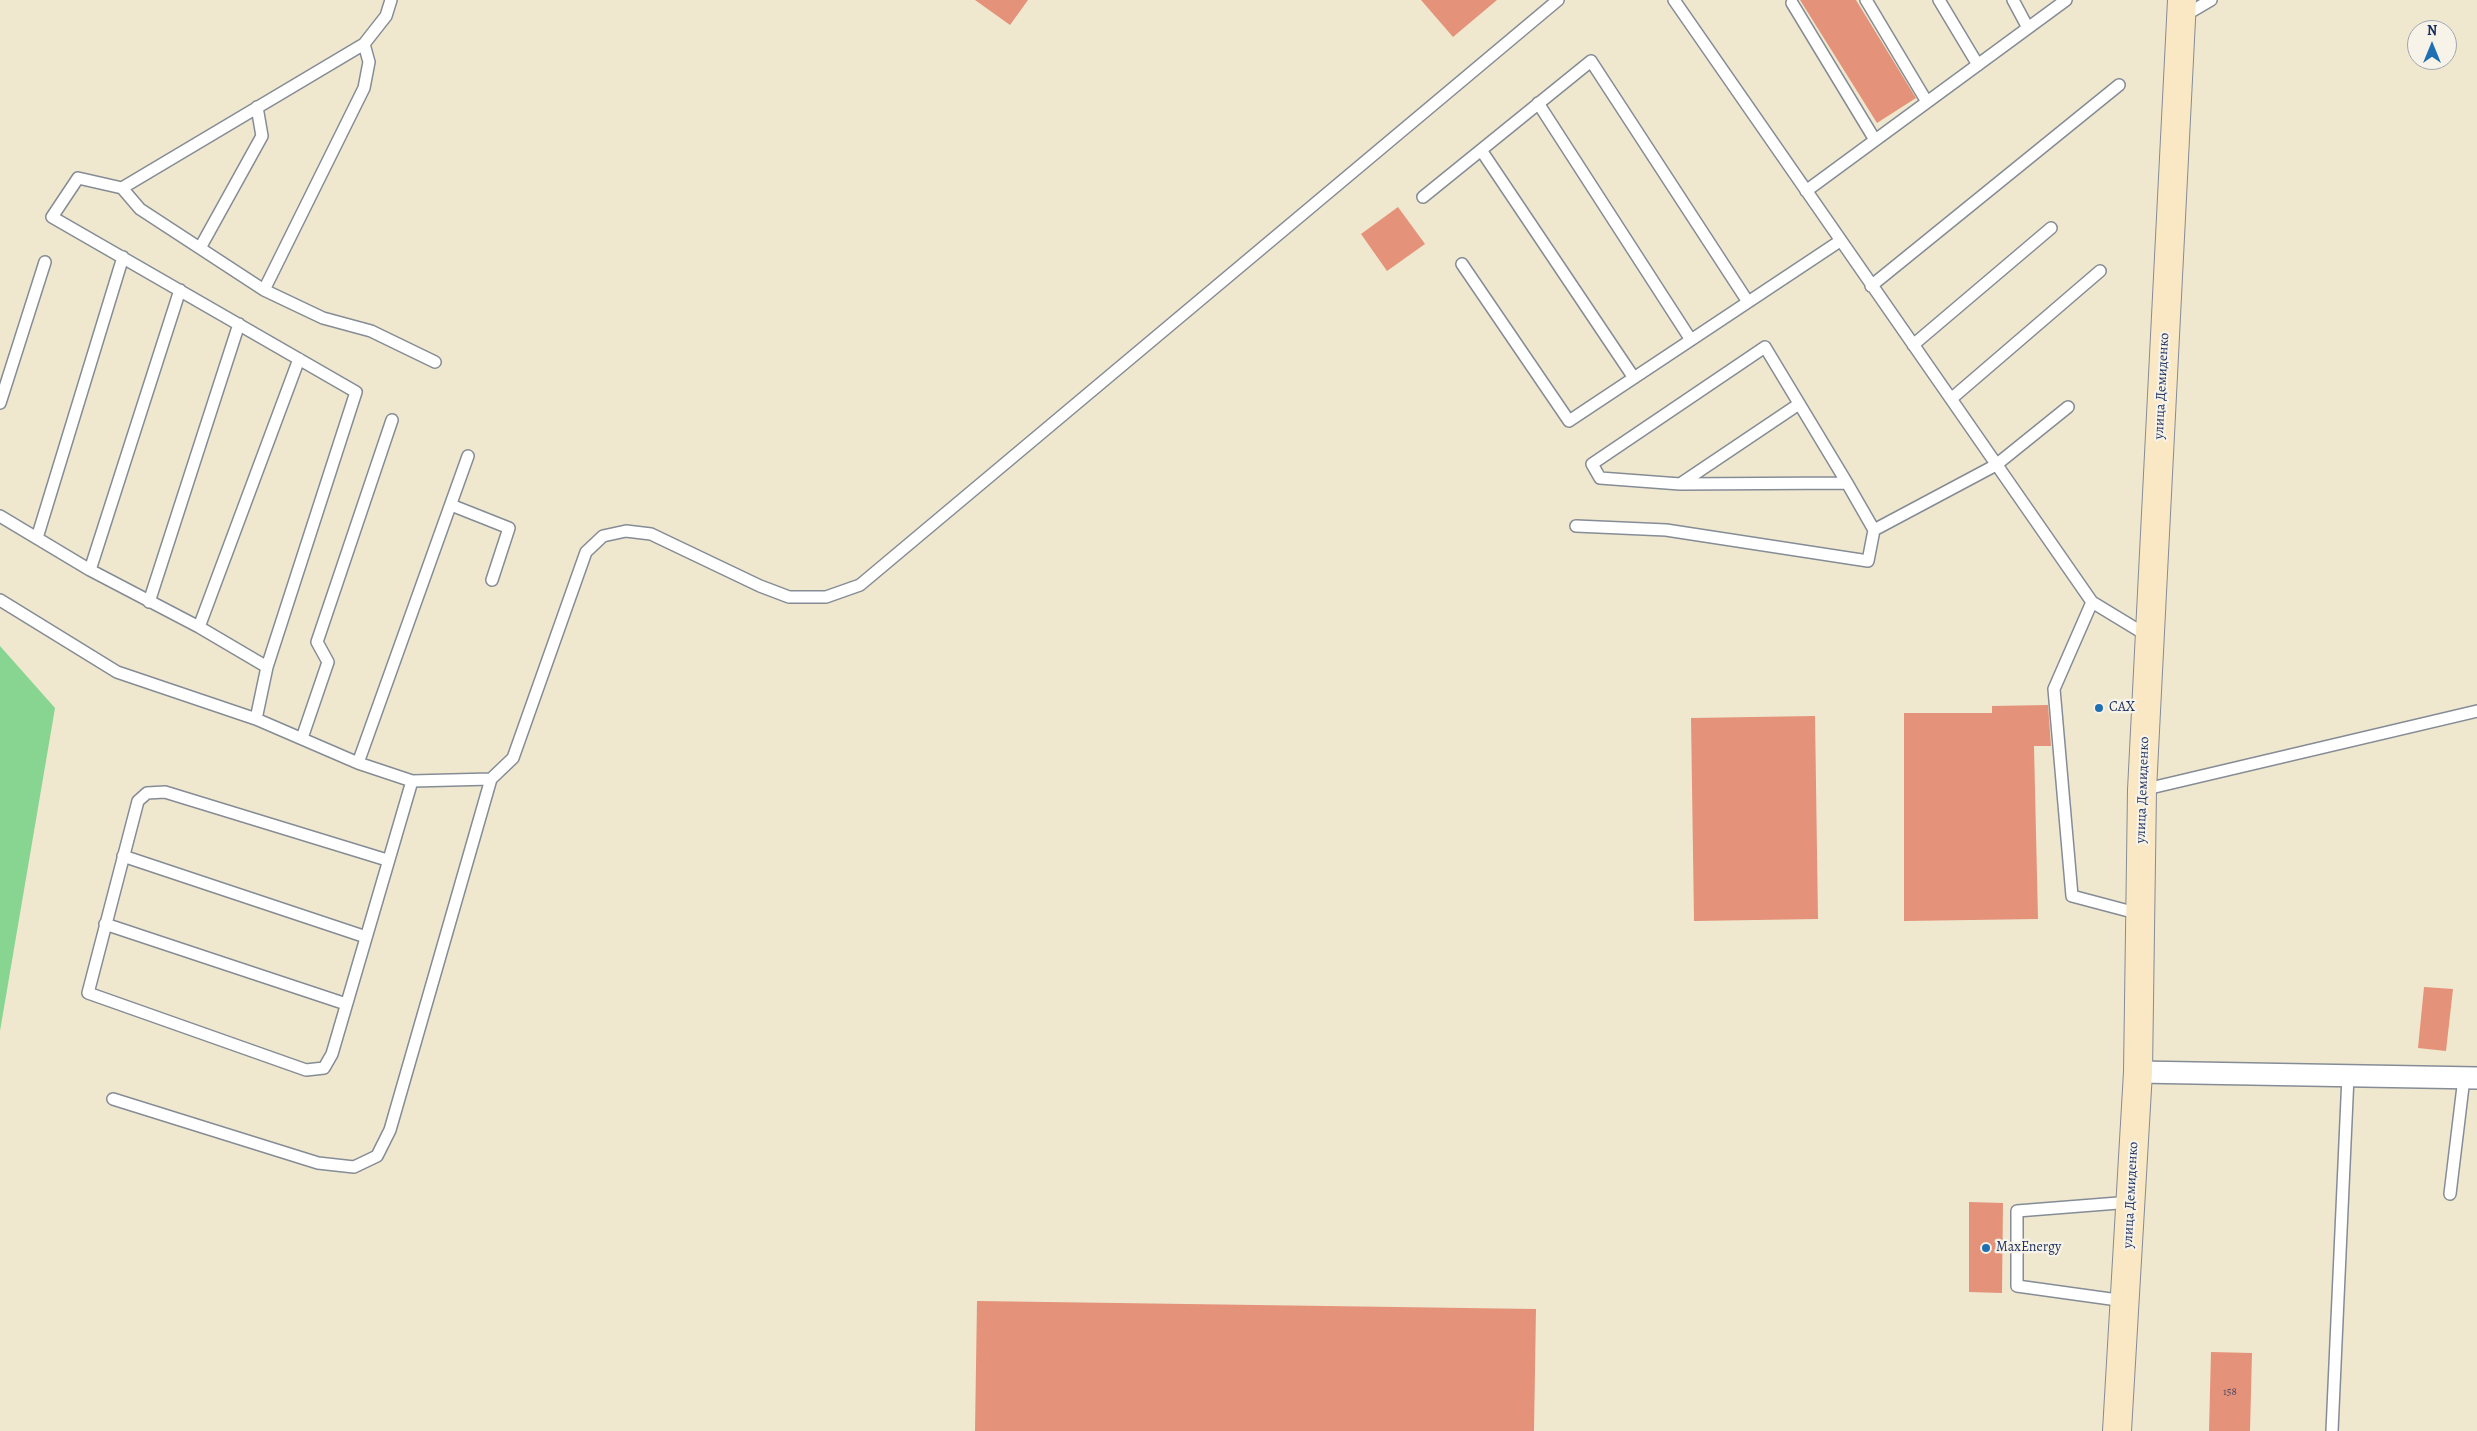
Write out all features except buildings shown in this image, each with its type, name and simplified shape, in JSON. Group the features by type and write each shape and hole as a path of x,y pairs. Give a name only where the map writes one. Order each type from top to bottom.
{"main road":[{"name":"улица Демиденко","path":"2117,1431 2138,1072 2142,790 2181,9"}],"street":[{"path":"2138,1072 2470,1078"}],"lane":[{"path":"122,188 364,44 386,16 391,0"},
{"path":"113,1099 318,1163 354,1167 377,1156 390,1130 492,779 513,758 586,552 603,536 626,531 651,534 760,586 789,597 826,597 860,586 1558,0"},
{"path":"1674,0 2092,602 2150,637"},
{"path":"1866,0 1928,102"},
{"path":"1939,0 1978,65"},
{"path":"2013,0 2028,28"},
{"path":"1806,191 2066,0"},
{"path":"2181,9 2211,0"},
{"path":"1792,3 1875,140"},
{"path":"264,290 364,88 369,62 364,44"},
{"path":"1423,197 1591,61 1748,302"},
{"path":"1872,286 2119,85"},
{"path":"1538,103 1691,340"},
{"path":"200,248 262,136 257,107"},
{"path":"1481,150 1634,378"},
{"path":"256,719 267,667 356,392 52,217 78,178 122,188 140,209 264,290 322,318 371,331 435,362"},
{"path":"1913,345 2052,228"},
{"path":"1462,264 1569,421 1840,241"},
{"path":"37,538 123,258"},
{"path":"0,403 45,262"},
{"path":"1951,399 2100,271"},
{"path":"90,570 180,290"},
{"path":"149,602 239,324"},
{"path":"1576,526 1666,530 1868,561 1874,530 1847,483 1764,347 1592,464 1600,478 1680,484 1847,483"},
{"path":"199,627 299,359"},
{"path":"1680,484 1799,404"},
{"path":"1874,530 1996,465 2068,407"},
{"path":"302,738 328,662 317,642 392,420"},
{"path":"358,762 468,456"},
{"path":"451,504 509,528 492,580"},
{"path":"0,516 90,570 199,627 267,667"},
{"path":"0,600 117,672 256,719 358,762 412,781 492,779"},
{"path":"2092,602 2054,690 2072,896 2140,914"},
{"path":"2142,790 2477,712"},
{"path":"387,860 165,792 147,793 138,800 88,993 306,1070 324,1068 332,1054 387,860 412,781"},
{"path":"123,856 366,936"},
{"path":"106,924 346,1004"},
{"path":"2332,1431 2348,1076"},
{"path":"2450,1194 2470,1078"},
{"path":"2125,1301 2017,1286 2017,1211 2131,1202"}],"green space":[{"path":"0,646 55,708 0,1031"}],"place":[{"name":"САХ","path":"2099,708"},
{"name":"MaxEnergy","path":"1986,1248"}]}
